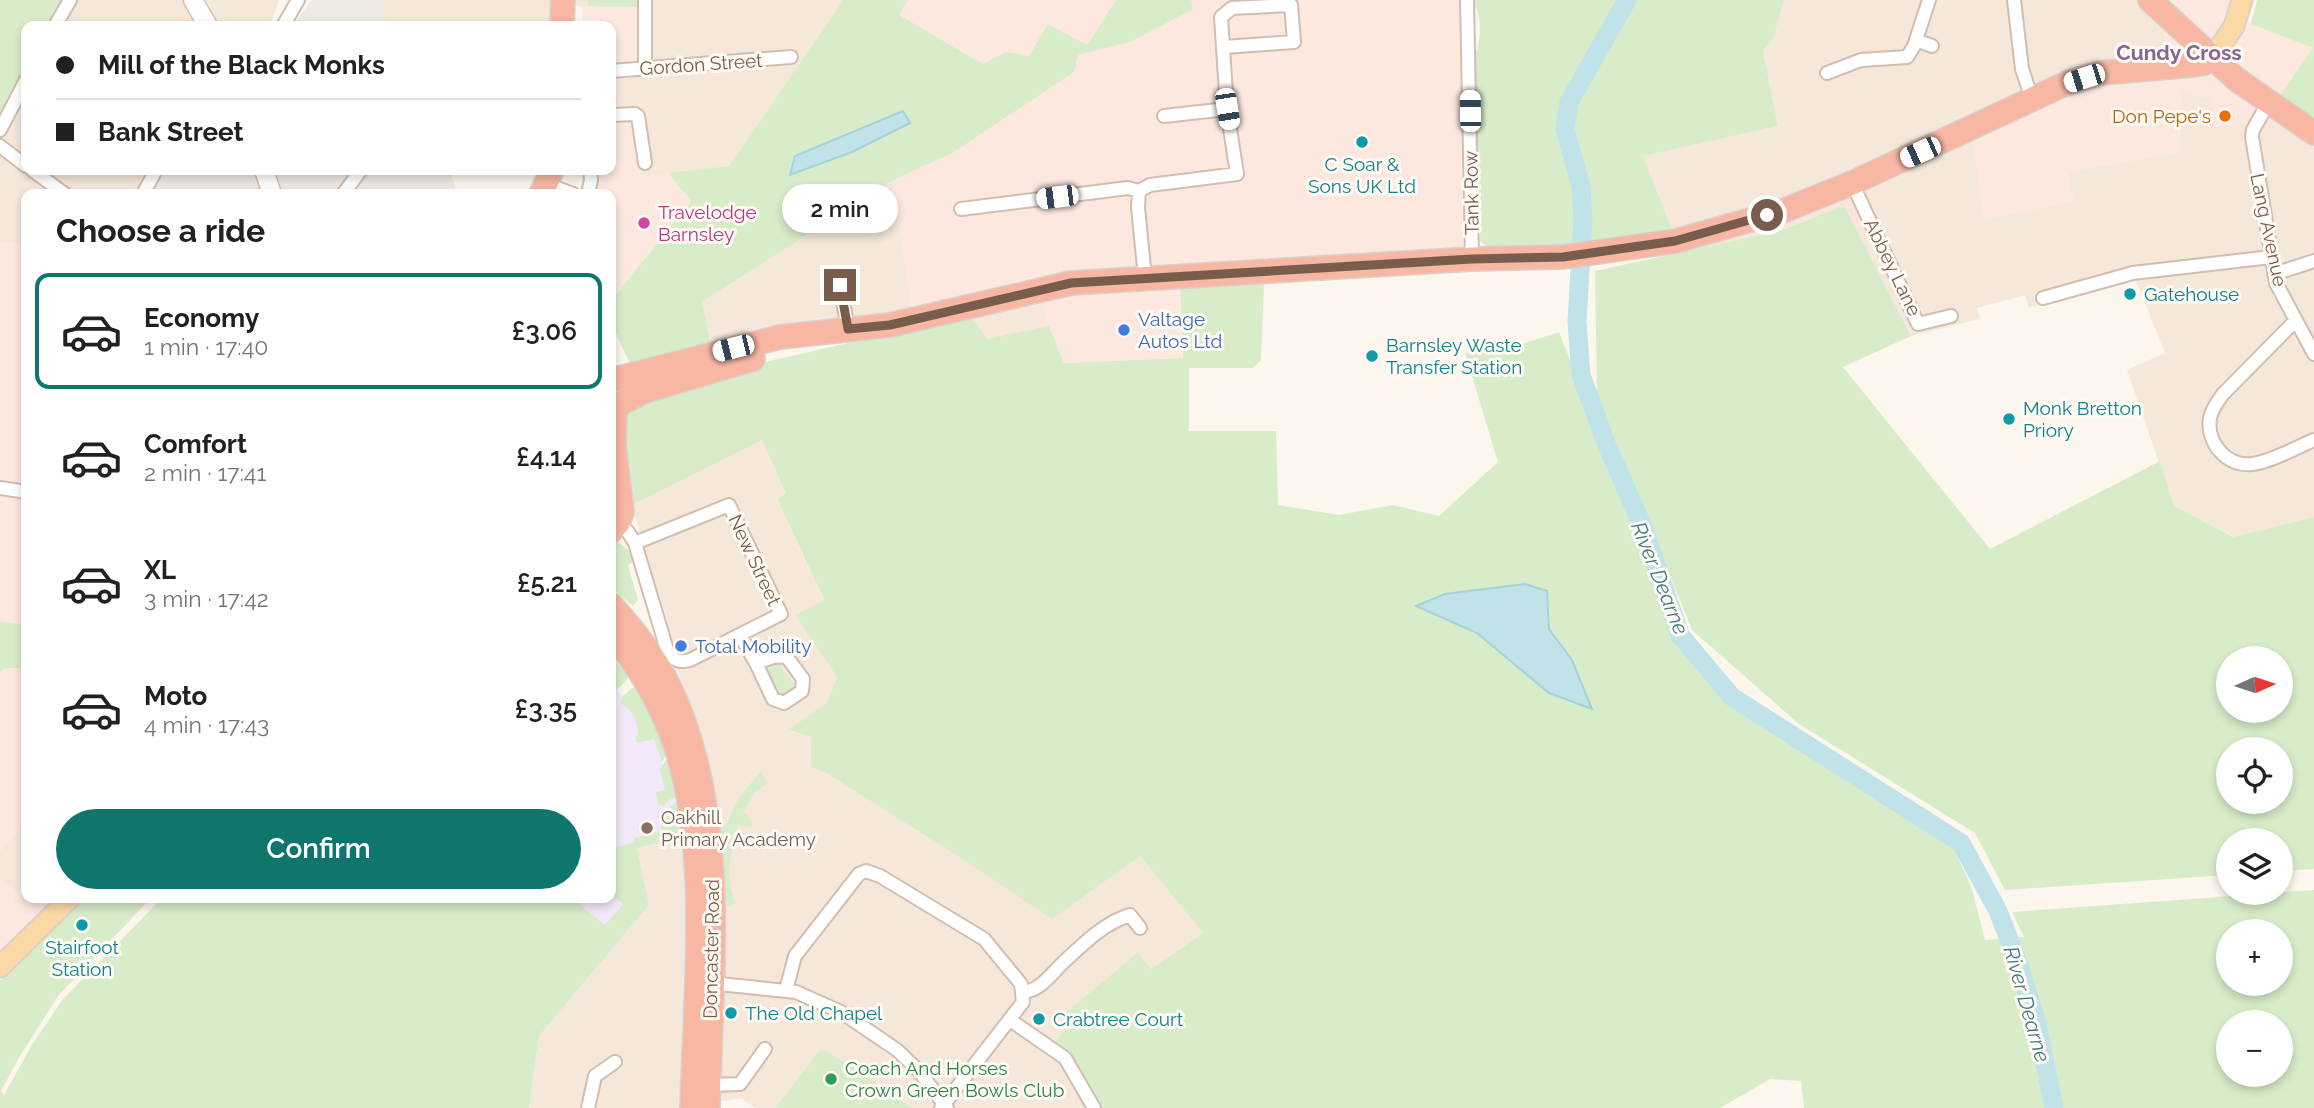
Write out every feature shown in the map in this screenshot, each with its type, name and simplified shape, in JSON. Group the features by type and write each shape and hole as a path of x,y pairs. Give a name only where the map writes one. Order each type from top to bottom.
{"highway":[{"path":"562,21 563,0"},
{"path":"577,0 577,21"},
{"path":"2150,0 2212,59 2268,103 2314,133"},
{"path":"616,379 780,337 890,325 1071,283 1472,259 1563,257 1675,241 1785,210 1852,183 2032,99 2100,73 2194,65 2212,59"},
{"path":"616,412 623,401 670,384 822,340 848,329"},
{"path":"616,466 622,512 616,523"},
{"name":"Doncaster Road","path":"616,611 663,675 679,709 692,745 705,804 712,864 692,1108"},
{"name":"Doncaster Road","path":"616,639 638,667 661,710 683,773 694,851 709,1084 708,1108"}],"main road":[{"path":"193,0 205,21"},
{"path":"2212,59 2234,26 2242,0"},
{"path":"0,967 65,903"}],"street":[{"path":"58,21 70,0"},
{"path":"286,21 298,0"},
{"path":"645,0 645,69"},
{"name":"Tank Row","path":"1467,0 1472,259"},
{"path":"1827,73 1861,60 1906,57 1916,40 1929,0"},
{"path":"2014,0 2022,69 2032,99"},
{"path":"961,208 1128,187 1139,191 1150,185 1237,174 1227,109 1221,17 1231,8 1291,5 1294,42 1224,47"},
{"path":"1916,40 1932,46"},
{"name":"Gordon Street","path":"616,71 792,57"},
{"path":"0,130 21,90"},
{"name":"Lang Avenue","path":"2268,103 2252,137 2274,274 2295,321 2309,336 2314,354"},
{"path":"1164,116 1227,109"},
{"path":"616,115 638,116 645,163"},
{"path":"0,146 21,162"},
{"path":"39,175 58,189"},
{"path":"541,182 560,189"},
{"name":"Abbey Lane","path":"1852,183 1918,324 1951,316"},
{"path":"1139,191 1145,278"},
{"path":"2043,298 2133,273 2271,257"},
{"path":"2274,274 2314,261"},
{"path":"840,285 848,329"},
{"path":"2295,321 2223,394 2214,406 2209,431 2212,441 2226,458 2244,464 2263,461 2314,440"},
{"path":"0,488 21,491"},
{"name":"New Street","path":"635,543 729,505 780,614 740,635"},
{"path":"616,528 628,532 635,543 671,657 677,661 690,660 740,635 756,663"},
{"path":"786,990 796,956 859,874 866,871 880,876 984,939 1021,984 1023,997"},
{"path":"703,983 796,992 841,1012 897,1049 919,1071 944,1107 1010,1020 1023,997 1115,920 1130,915 1140,928"},
{"path":"1010,1020 1065,1058 1078,1087 1094,1108"},
{"path":"709,1084 740,1084 765,1049"},
{"path":"589,1108 595,1076 615,1062"}],"shaded area":[{"path":"74,0 279,0 272,21 63,21"},
{"path":"312,0 381,0 385,21 296,21"},
{"path":"381,0 843,0 729,166 640,178 635,120 624,104 622,77 636,8 559,6 558,21 385,21"},
{"path":"908,0 1459,0 1463,251 1179,269 1183,358 1064,363 1049,326 1041,285 913,315 892,181 953,152 899,15"},
{"path":"1784,0 2162,0 2173,11 2153,78 1973,140 2073,201 2067,172 2180,152 2180,88 2201,97 2213,96 2212,112 2266,90 2314,123 2314,517 2235,537 2174,506 2127,370 2165,353 2135,278 2029,308 2025,295 1977,308 1980,319 1911,336 1844,205 1783,230 1680,253 1642,156 1778,126 1763,50 1773,40"},
{"path":"2162,0 2231,0 2225,17 2247,22 2314,48 2279,97 2266,90 2249,118 2238,126 2216,126 2212,112 2212,96 2201,98 2181,89 2180,152 2067,172 2074,201 1984,220 1973,140 2071,96 2104,85 2152,77 2173,11"},
{"path":"582,7 637,7 636,60 622,77 624,104 635,120 640,177 668,173 691,201 616,295 616,189 596,189 595,175 616,175 616,21 583,21"},
{"path":"21,99 21,175 162,175 154,189 21,189 21,244 0,242 0,139"},
{"path":"162,175 452,175 455,189 356,189 346,180 339,189 154,189"},
{"path":"892,181 913,315 712,350 702,302"},
{"path":"0,241 21,244 21,624 0,621"},
{"path":"1042,292 1049,326 986,340 970,315"},
{"path":"762,439 786,495 777,500 824,601 795,615 837,677 827,702 790,731 841,745 907,824 959,857 1140,856 1203,933 1151,969 1138,952 1062,1017 1069,1026 1056,1041 1058,1059 1087,1108 912,1108 860,1071 821,1048 775,1108 755,1108 741,1098 685,1108 529,1108 539,1036 649,905 637,848 684,837 702,750 632,505"},
{"path":"5,668 21,668 21,828 0,851 0,673"},
{"path":"616,677 622,684 616,690"},
{"path":"616,690 624,697 642,704 675,801 684,837 637,848 649,905 574,996 561,903 616,903"},
{"path":"21,828 21,896 0,879 0,851"},
{"path":"0,879 21,896 21,903 30,903 43,913 0,953"},
{"path":"30,903 52,903 43,913"}],"green space":[{"path":"0,0 63,0 52,21 21,21 21,77 0,117"},
{"path":"588,0 636,0 636,7 588,6"},
{"path":"843,0 908,0 899,15 983,64 1005,52 1029,56 1048,24 1087,45 1116,0 1191,0 1193,9 1130,42 1078,55 1074,72 954,152 892,181 702,302 712,350 631,366 616,334 616,295 691,201 668,173 729,166","holes":["903,112 909,123 852,152 791,175 849,134"]},
{"path":"1474,0 1621,0 1565,101 1560,131 1580,222 1576,244 1493,251 1480,241 1475,54 1480,27"},
{"path":"1635,0 1784,0 1773,40 1763,50 1778,126 1643,156 1673,232 1589,241 1589,191 1571,130 1582,93"},
{"path":"2257,0 2314,0 2314,123 2279,97 2313,48 2251,24"},
{"path":"1844,205 1911,336 1843,367 1990,549 2160,461 2174,506 2234,537 2314,517 2314,869 2293,870 2293,828 2216,828 2216,876 2005,890 1975,833 1799,724 1692,630 1597,394 1595,271 1783,230"},
{"path":"1264,283 1261,360 1253,368 1189,368 1189,431 1276,431 1278,505 1339,515 1393,505 1439,516 1498,462 1465,353 1512,347 1559,332 1680,635 1729,702 1954,849 1971,886 1985,940 2024,937 2012,912 2216,897 2216,905 2293,905 2293,892 2314,890 2314,1108 1804,1108 1801,1081 1770,1079 1720,1108 1101,1108 1069,1052 1055,1041 1069,1026 1061,1017 1138,952 1151,969 1203,933 1140,856 1052,919 825,772 811,767 811,737 789,730 827,702 837,677 795,615 824,600 777,499 786,494 762,440 632,505 622,437 625,412 643,399 756,364 970,315 987,339 1049,326 1064,363 1183,358 1180,288","holes":["1525,584 1546,591 1549,629 1572,660 1592,708 1549,693 1477,633 1417,606 1445,594"]},
{"path":"616,542 629,551 633,562 628,565 638,600 633,606 616,592"},
{"path":"0,621 21,624 21,668 5,668 0,673"},
{"path":"783,661 782,669 793,683 797,677 798,688 788,697 777,697 765,672 769,663"},
{"path":"616,662 629,675 616,690"},
{"path":"632,688 639,688 668,752 662,762 654,739 637,743 635,736 639,735 634,716 620,703"},
{"path":"671,759 678,796 664,806 658,804 656,792 665,790 660,769 666,760"},
{"path":"761,772 768,783 756,791 743,811 752,821 751,827 738,825 729,872 735,903 728,907 722,890 719,824 728,823 737,802"},
{"path":"679,800 684,837 637,848 649,905 539,1036 529,1108 0,1108 0,981 42,942 77,903 146,903 58,996 20,1056 1,1091 4,1095 33,1043 63,999 157,903 582,903 580,905 605,925 623,904 616,898 616,847 661,831 666,813"},
{"path":"821,1048 860,1071 912,1108 775,1108"}],"water":[{"path":"903,111 910,123 852,152 790,175 795,156"},
{"path":"1525,584 1547,591 1549,629 1572,660 1592,709 1549,693 1477,633 1416,606 1445,594"}],"waterway":[{"name":"River Dearne","path":"1627,0 1569,102 1565,129 1581,187 1583,219 1577,322 1581,375 1607,445 1645,532 1680,635 1732,697 1961,843 1998,911 2017,960 2037,1023 2054,1108"}],"place":[{"name":"Don Pepe's","path":"2225,116"},
{"name":"C Soar & Sons UK Ltd","path":"1362,142"},
{"name":"Travelodge Barnsley","path":"644,223"},
{"name":"Gatehouse","path":"2130,294"},
{"name":"Valtage Autos Ltd","path":"1124,330"},
{"name":"Barnsley Waste Transfer Station","path":"1372,356"},
{"name":"Monk Bretton Priory","path":"2009,419"},
{"name":"Total Mobility","path":"681,646"},
{"name":"Oakhill Primary Academy","path":"647,828"},
{"name":"Stairfoot Station","path":"82,925"},
{"name":"The Old Chapel","path":"731,1013"},
{"name":"Crabtree Court","path":"1039,1019"},
{"name":"Coach And Horses Crown Green Bowls Club","path":"831,1079"}],"district":[{"name":"Cundy Cross","path":"2179,52"}],"route":[{"path":"840,285 848,329 890,325 1071,283 1472,259 1563,257 1675,241 1767,215"}]}
